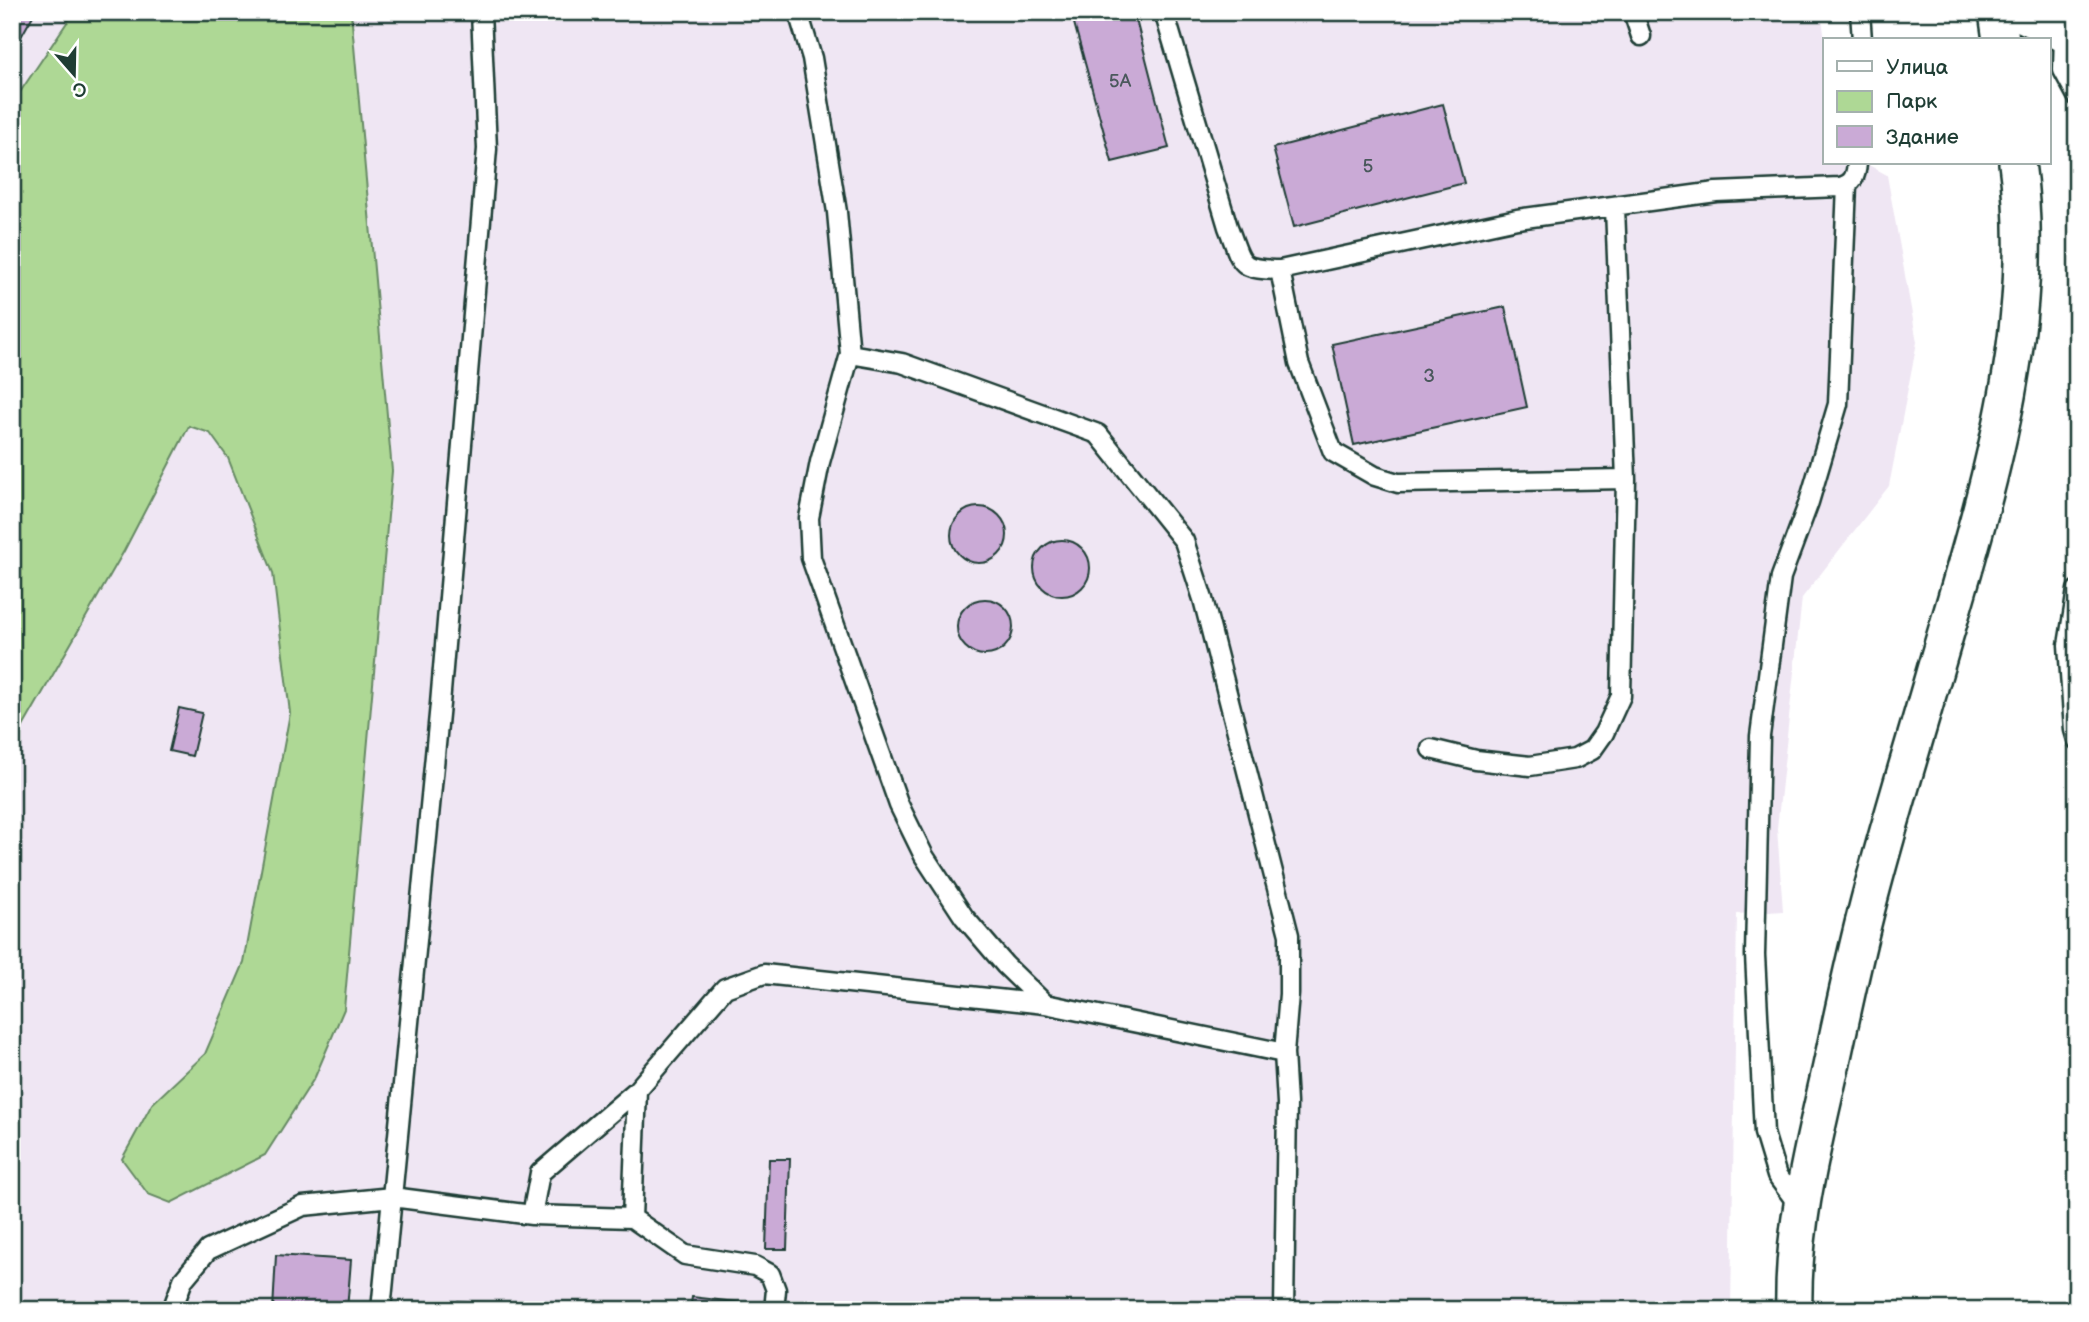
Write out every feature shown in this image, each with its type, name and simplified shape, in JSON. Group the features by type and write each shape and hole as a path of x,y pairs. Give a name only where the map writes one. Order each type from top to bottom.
{"street":[{"path":"1997,12 2001,38"},
{"path":"2018,12 2070,34"},
{"path":"1794,1310 1793,1274 1800,1207 1865,915 1990,479 2011,364 2022,269 2021,192 2017,164"}],"lane":[{"path":"381,1310 438,717 487,149 481,12"},
{"path":"798,12 812,58 837,212 850,354 820,462 809,518 811,558 899,805 924,856 964,917 1005,965 1045,1004"},
{"path":"1164,12 1228,227 1242,261 1251,269 1280,270 1517,219 1615,208 1716,192 1847,185 1854,179 1857,164"},
{"path":"1633,12 1641,36"},
{"path":"1860,12 1862,38"},
{"path":"2070,34 2063,70 2077,96"},
{"path":"1800,1207 1777,1176 1764,1133 1755,955 1760,736 1781,577 1809,502 1838,404 1847,185"},
{"path":"1431,749 1476,760 1530,766 1575,759 1592,750 1604,733 1621,696 1626,479 1615,208"},
{"path":"1280,270 1299,363 1333,452 1348,462 1375,476 1398,483 1626,479"},
{"path":"850,354 902,363 1098,434 1184,541 1203,599 1289,934 1289,994 1284,1053 1287,1103 1284,1310"},
{"path":"2077,590 2068,645 2077,740"},
{"path":"532,1215 540,1172 637,1090 725,988 764,974 1045,1004 1284,1053"},
{"path":"632,1218 637,1090"},
{"path":"172,1310 183,1280 208,1250 303,1206 392,1197 532,1215 632,1218 685,1255 755,1266 770,1274 776,1290 774,1310"}],"shaded area":[{"path":"12,12 1821,12 1825,38 1823,164 1867,164 1887,175 1917,342 1889,486 1802,598 1777,828 1783,911 1737,914 1731,1310 12,1310"}],"green space":[{"path":"74,12 351,12 392,471 344,1009 315,1077 265,1155 171,1203 148,1194 122,1159 152,1104 205,1054 244,963 290,713 273,573 228,458 210,433 189,426 124,551 12,746 12,104"}],"building":[{"path":"12,12 35,12 12,53"},
{"path":"1071,12 1134,12 1169,148 1112,162"},
{"path":"1443,104 1464,183 1294,227 1273,148"},
{"path":"1505,307 1527,407 1354,445 1332,344"},
{"path":"974,507 984,507 999,515 1005,524 1005,546 999,555 984,563 974,563 956,551 951,540 951,530 963,512"},
{"path":"1057,540 1067,540 1082,548 1088,557 1088,579 1082,588 1067,596 1057,596 1039,584 1034,573 1034,563 1046,545"},
{"path":"980,599 990,599 1005,607 1011,616 1011,638 1005,647 990,655 980,655 962,643 957,632 957,622 969,604"},
{"path":"179,708 202,713 192,756 169,751"},
{"path":"769,1159 790,1159 787,1249 766,1249"},
{"path":"276,1255 351,1260 347,1310 273,1310"},
{"path":"692,1297 752,1304 752,1310 690,1310"},
{"path":"458,1301 573,1309 458,1310"}]}
